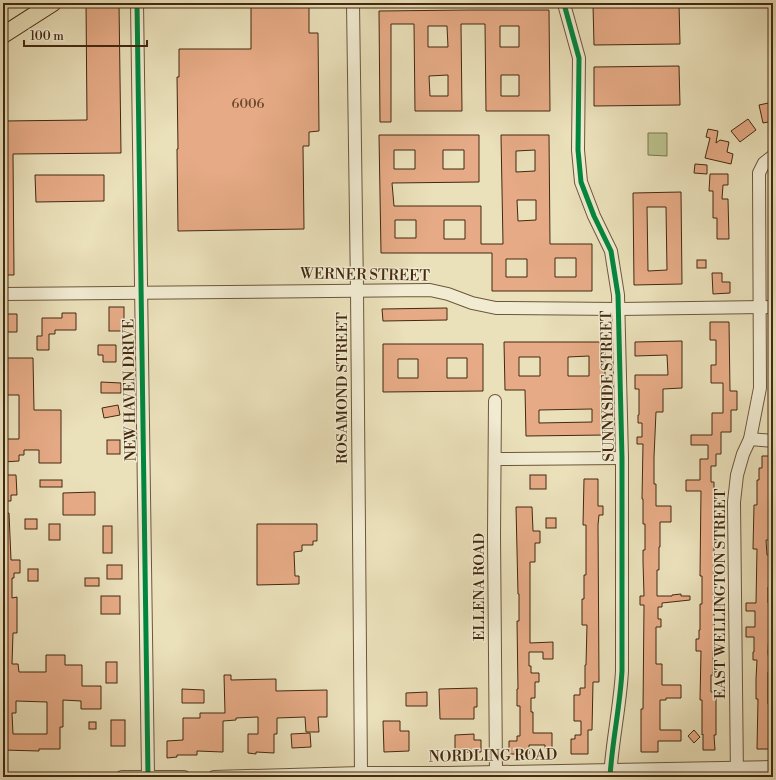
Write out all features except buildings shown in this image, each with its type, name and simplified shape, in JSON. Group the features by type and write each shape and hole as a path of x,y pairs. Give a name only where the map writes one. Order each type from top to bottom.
{"main road":[{"path":"3,35 53,3"}],"street":[{"name":"NEW HAVEN DRIVE","path":"137,3 148,776"},
{"name":"ROSAMOND STREET","path":"354,3 361,773"},
{"name":"SUNNYSIDE STREET","path":"564,4 579,58 578,150 581,182 594,216 611,251 619,309 622,458 622,671 610,774"},
{"name":"EAST WELLINGTON STREET","path":"737,772 734,502 737,475 743,454 750,439 760,388 759,173 764,163 773,156"},
{"name":"WERNER STREET","path":"3,294 430,290 448,294 472,303 496,308 619,309 773,307"},
{"name":"ELLENA ROAD","path":"495,401 494,535 496,772"},
{"path":"750,439 773,441"},
{"path":"495,459 622,458"},
{"name":"NORDLING ROAD","path":"214,777 308,776 361,773 448,775 496,772 610,774 737,772 773,767"},
{"path":"122,777 184,777"}],"green space":[{"path":"648,133 667,133 667,156 648,155"}],"cycle path":[{"path":"137,3 148,776"},
{"path":"564,4 579,58 578,150 581,182 594,216 611,251 618,295 622,458 622,671 610,777"}]}
